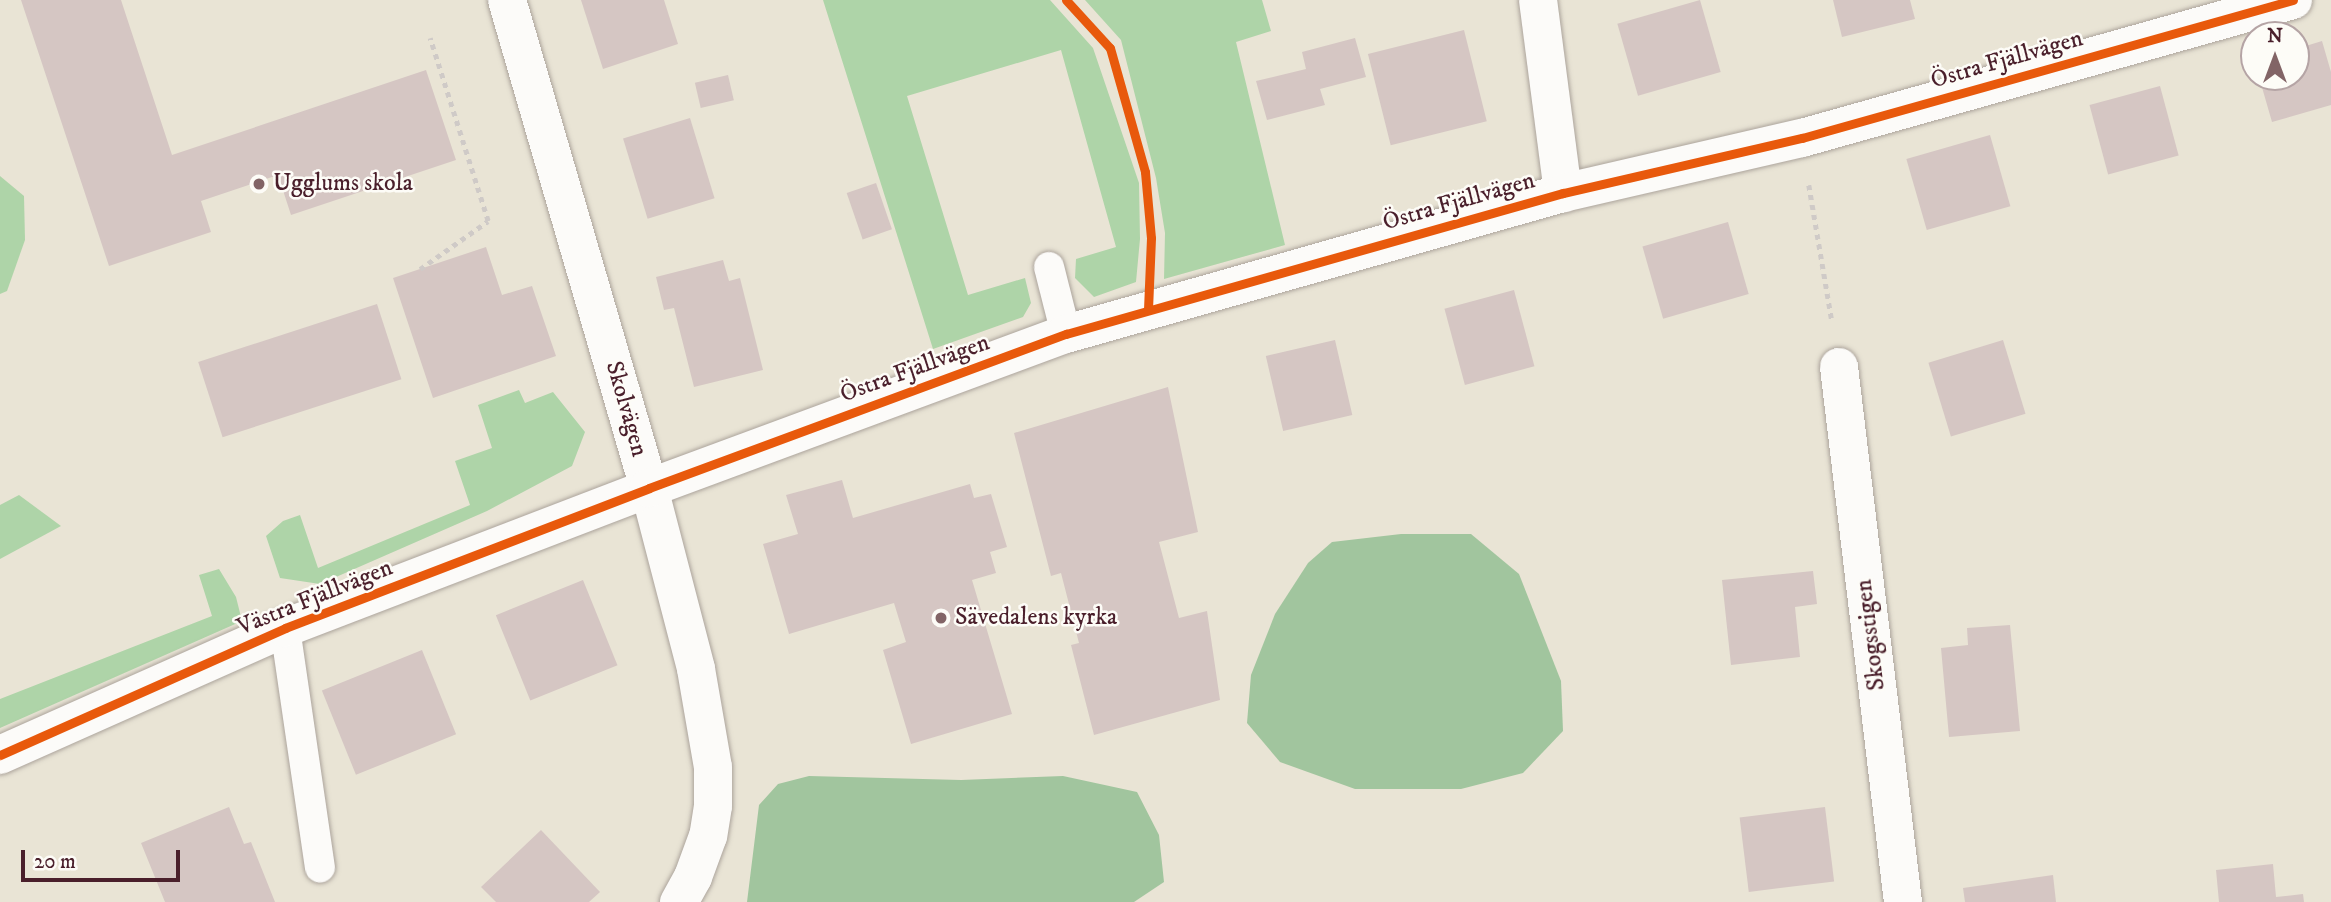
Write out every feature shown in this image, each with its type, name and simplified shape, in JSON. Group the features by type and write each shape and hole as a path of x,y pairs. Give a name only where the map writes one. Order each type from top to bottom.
{"street":[{"name":"Skolvägen","path":"507,0 649,488 696,669 713,767 713,806 708,836 693,877 679,902"},
{"path":"1538,0 1563,194"},
{"name":"Östra Fjällvägen","path":"649,488 1066,334 1563,194 1802,138 2293,0"},
{"name":"Skogsstigen","path":"1839,367 1903,902"},
{"name":"Västra Fjällvägen","path":"0,755 285,628 649,488"}],"lane":[{"path":"1049,267 1066,334"},
{"path":"285,628 320,867"}],"path":[{"path":"420,269 488,221 430,38"},
{"path":"1802,138 1839,367"}],"green space":[{"path":"823,0 1050,0 1093,48 1139,183 1140,239 1136,282 1094,297 1075,278 1076,259 1116,247 1061,50 907,96 968,295 1025,278 1031,303 1023,317 933,349"},
{"path":"1085,0 1262,0 1271,31 1236,42 1285,245 1164,279 1165,233 1156,178 1121,40"},
{"path":"0,176 24,196 25,240 7,291 0,294"},
{"path":"519,390 525,403 553,392 585,432 572,466 487,511 320,584 280,578 266,536 283,521 300,515 318,568 470,505 455,461 492,448 478,405"},
{"path":"19,495 61,526 0,559 0,505"},
{"path":"1401,534 1471,534 1519,574 1561,681 1563,731 1523,773 1461,789 1355,789 1280,762 1247,723 1251,675 1275,614 1308,563 1332,542"},
{"path":"219,569 236,597 242,621 0,728 0,699 212,616 199,575"},
{"path":"809,776 961,780 1063,776 1137,792 1159,835 1164,882 1134,902 747,902 759,805 778,784"}],"building":[{"path":"21,0 121,0 172,155 426,70 456,160 291,215 278,175 201,201 211,232 109,266"},
{"path":"581,0 664,0 678,44 603,69"},
{"path":"1700,0 1721,72 1638,96 1617,24"},
{"path":"1833,0 1910,0 1915,19 1842,37"},
{"path":"1464,30 1487,121 1391,145 1368,54"},
{"path":"1355,38 1366,77 1320,89 1325,105 1267,120 1256,81 1306,69 1302,52"},
{"path":"2322,41 2331,72 2331,105 2272,122 2263,91 2310,91 2310,45"},
{"path":"728,75 734,100 701,108 695,83"},
{"path":"2160,86 2179,156 2108,174 2089,105"},
{"path":"690,118 715,198 648,219 623,138"},
{"path":"1990,135 2010,206 1927,230 1906,159"},
{"path":"876,183 892,229 863,239 847,193"},
{"path":"1728,222 1749,294 1663,319 1642,247"},
{"path":"486,247 502,295 532,286 556,356 433,398 393,278"},
{"path":"723,260 729,281 740,278 763,370 694,387 674,308 664,310 656,277"},
{"path":"1514,290 1534,366 1465,385 1444,309"},
{"path":"377,304 401,379 223,437 198,362"},
{"path":"1335,340 1352,415 1283,431 1266,356"},
{"path":"2003,340 2026,414 1951,436 1928,363"},
{"path":"1168,387 1198,532 1159,542 1179,618 1207,611 1220,700 1094,735 1071,645 1079,643 1061,573 1051,576 1014,433"},
{"name":"Sävedalens kyrka","path":"842,480 853,518 970,484 974,498 991,494 1007,547 990,552 996,573 972,580 1012,714 911,744 883,650 906,642 894,603 789,634 763,544 798,534 786,495"},
{"path":"1813,571 1817,604 1795,607 1800,657 1731,665 1722,580"},
{"path":"583,580 617,665 530,701 496,615"},
{"path":"2010,625 2020,731 1949,737 1941,648 1968,645 1967,628"},
{"path":"422,650 456,734 356,775 322,690"},
{"path":"229,807 244,844 251,842 275,902 165,902 141,843"},
{"path":"1825,807 1834,881 1749,892 1740,817"},
{"path":"541,830 600,892 589,902 496,902 481,887"},
{"path":"2273,864 2276,897 2303,894 2304,902 2219,902 2216,870"},
{"path":"2053,875 2056,902 1965,902 1963,888"}],"cycle path":[{"path":"1066,0 1110,48 1145,172 1151,238 1148,309"},
{"path":"0,755 285,628 649,488 1066,334 1563,193 1802,138 2293,0"}],"place":[{"name":"Ugglums skola","path":"259,184"},
{"name":"Sävedalens kyrka","path":"941,618"}]}
